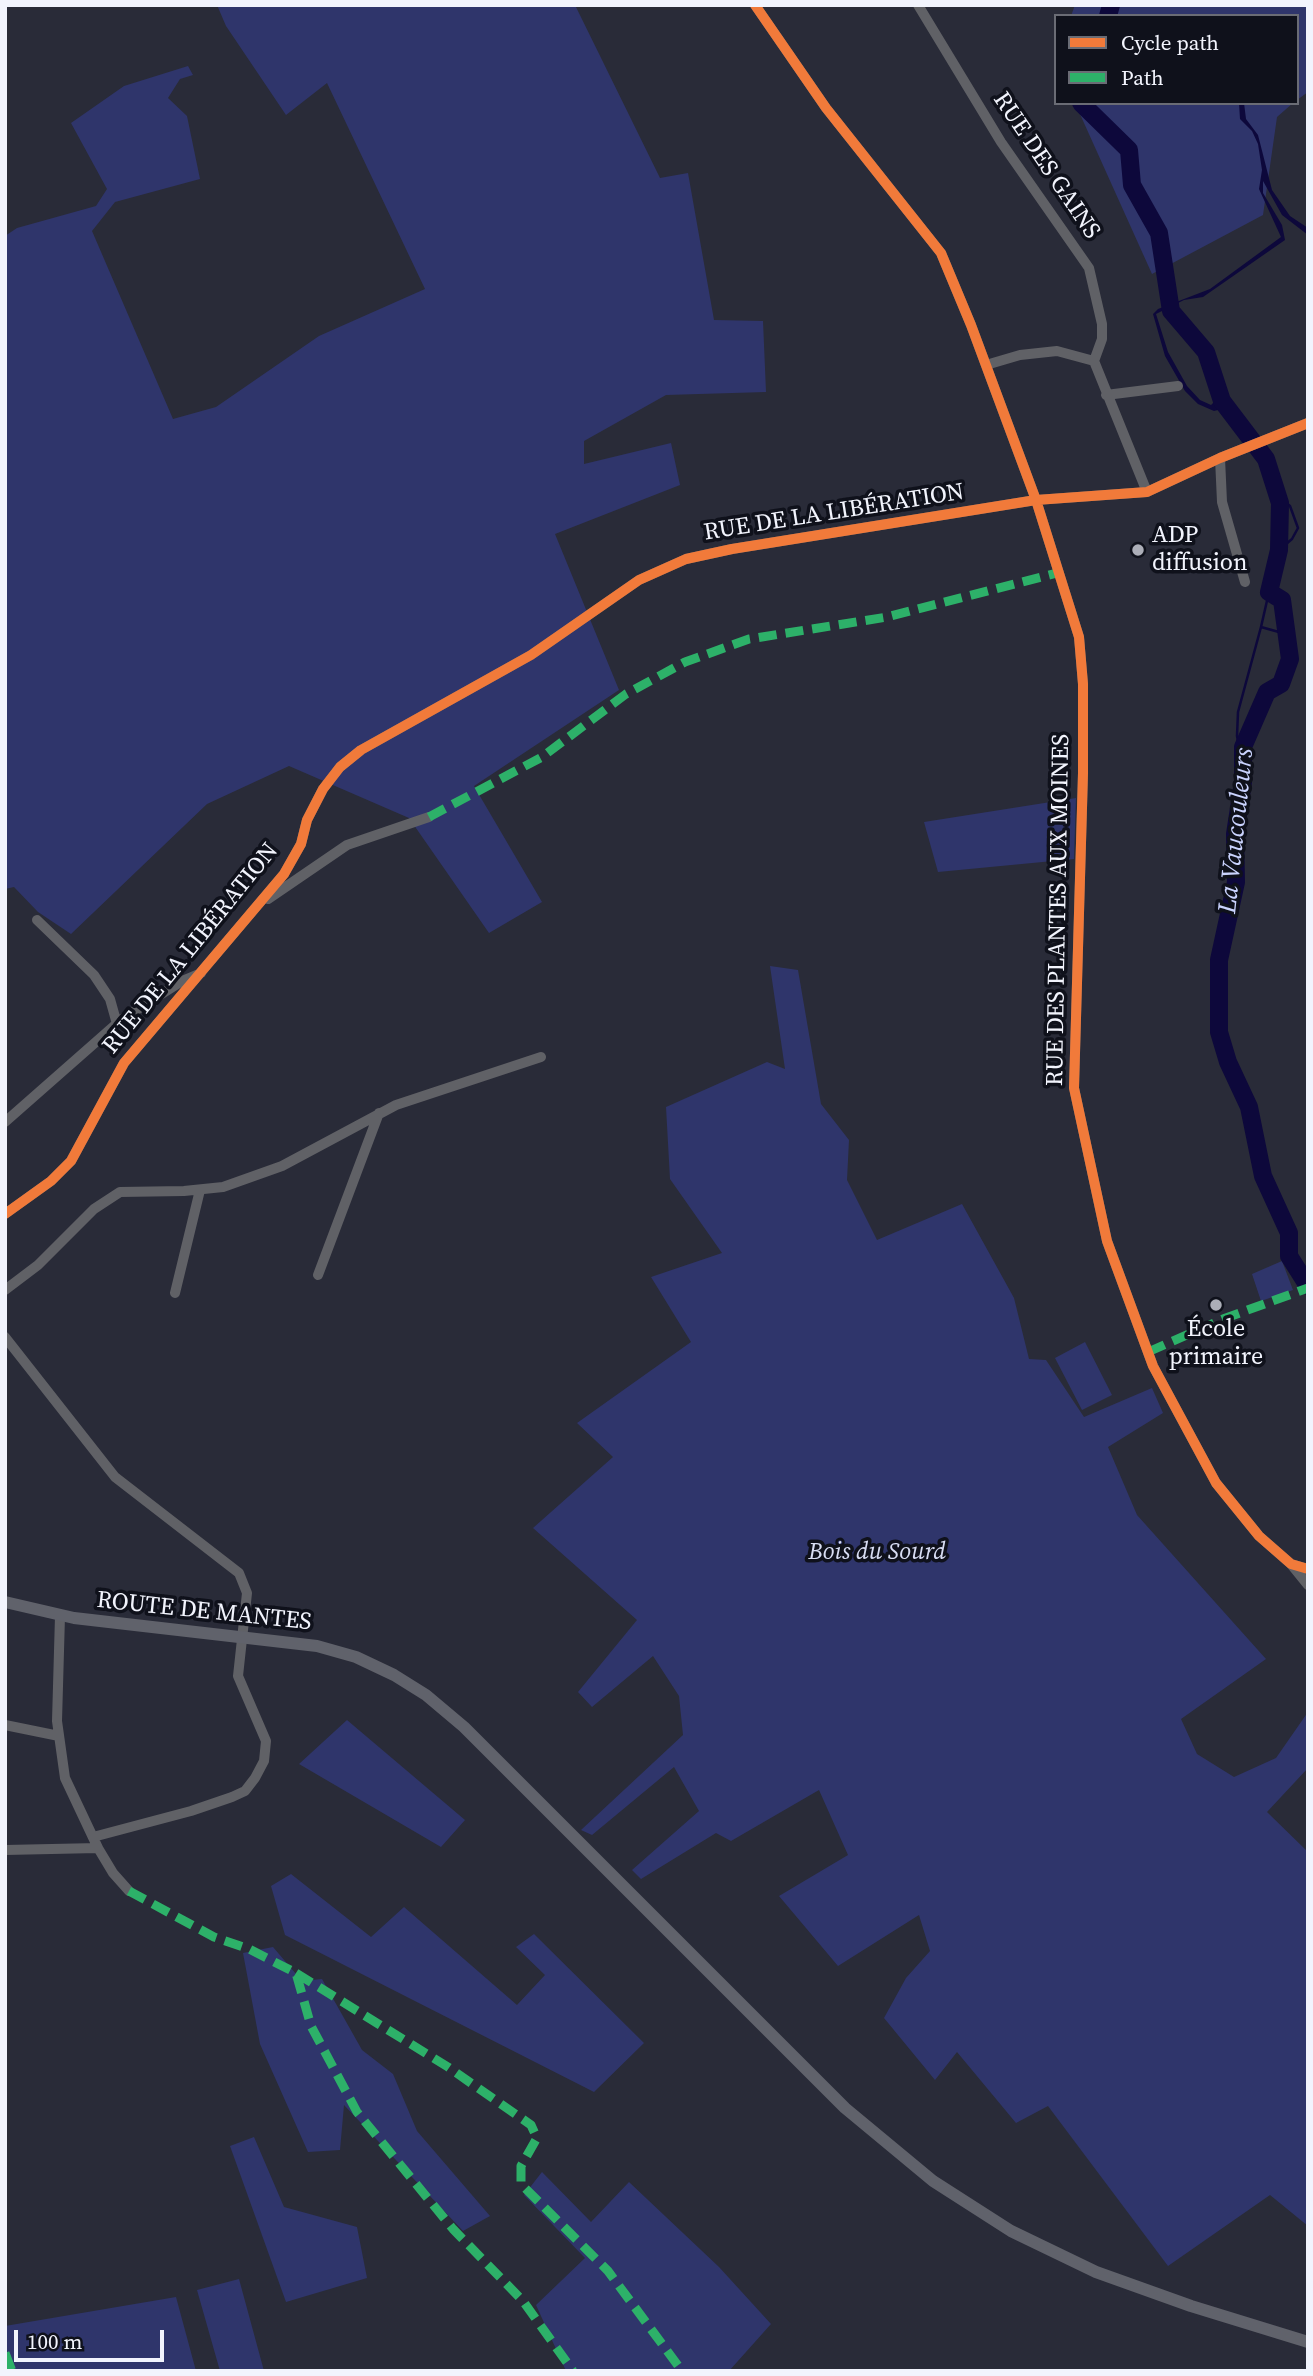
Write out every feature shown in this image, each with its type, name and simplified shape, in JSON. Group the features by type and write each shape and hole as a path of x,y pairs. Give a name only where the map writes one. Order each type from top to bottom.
{"main road":[{"name":"ROUTE DE MANTES","path":"5,1602 60,1616 243,1636 333,1649 394,1675 426,1695 464,1727 845,2108 914,2166 986,2216 1066,2259 1127,2284 1253,2327"},
{"path":"1253,2327 1308,2342"},
{"path":"1253,2327 1308,2348"}],"street":[{"name":"RUE DES PLANTES AUX MOINES","path":"755,5 825,108 941,253 1036,500 1079,637 1083,684 1074,1087 1107,1241 1153,1366 1216,1483 1259,1536 1291,1564"},
{"name":"RUE DES GAINS","path":"918,5 1001,142 1089,268 1102,324 1102,338 1094,361"},
{"path":"986,365 1020,355 1057,351 1094,361 1147,492 1220,458 1308,423"},
{"path":"1106,395 1178,386"},
{"path":"1220,458 1222,502 1245,582"},
{"name":"RUE DE LA LIBÉRATION","path":"5,1214 51,1181 71,1161 124,1063 204,972 284,874 301,844 307,820 323,789 340,767 361,750 531,655 639,580 686,559 732,548 1036,500 1147,492"},
{"path":"257,907 347,845 429,817"},
{"path":"37,920 94,975 110,999 117,1024"},
{"path":"5,1122 117,1024 181,981 204,972"},
{"path":"5,1290 38,1265 110,1196 120,1192 200,1190 223,1186 282,1166 379,1113 424,1094 541,1057"},
{"path":"318,1275 379,1113"},
{"path":"174,1293 200,1190"},
{"path":"5,1337 115,1477 239,1573 247,1593 238,1676 266,1741 264,1761 250,1785 246,1791 191,1811 93,1837"},
{"path":"1291,1564 1308,1569"},
{"path":"1291,1564 1308,1585"},
{"path":"60,1616 59,1736 65,1778 98,1848 113,1873 130,1891"},
{"path":"5,1725 59,1736"},
{"path":"5,1850 98,1848"}],"green space":[{"path":"217,5 575,5 660,178 688,173 714,320 763,321 766,392 666,395 584,441 584,464 671,443 680,485 555,534 619,690 474,786 542,902 489,933 409,818 289,766 207,804 71,934 38,912 14,887 5,889 5,236 17,228 96,206 107,189 71,123 124,86 188,66 193,75 180,79 168,98 187,116 200,179 115,202 92,231 173,419 216,407 319,336 425,289 327,83 286,115 226,26"},
{"path":"1075,5 1308,5 1308,92 1299,99 1299,14 1072,14"},
{"path":"1076,105 1291,105 1277,117 1263,215 1152,274"},
{"path":"1076,798 1074,859 938,872 924,822"},
{"name":"Bois du Sourd","path":"770,966 798,970 821,1104 849,1140 847,1180 877,1240 962,1204 1014,1298 1029,1359 1046,1360 1084,1417 1152,1388 1163,1413 1108,1447 1137,1515 1266,1659 1181,1719 1197,1754 1234,1777 1276,1758 1308,1712 1308,1768 1267,1812 1308,1852 1308,2226 1270,2195 1168,2266 1048,2106 1016,2123 957,2052 935,2080 884,2018 906,1978 930,1951 919,1915 838,1966 779,1896 848,1855 819,1790 731,1841 716,1833 641,1879 632,1870 699,1811 674,1767 592,1835 581,1830 683,1735 679,1696 653,1656 592,1707 578,1692 637,1620 533,1528 613,1457 577,1423 691,1342 651,1277 722,1253 670,1179 666,1107 767,1062 785,1069"},
{"path":"1282,1261 1293,1290 1261,1301 1252,1274"},
{"path":"1085,1342 1112,1395 1082,1410 1055,1358"},
{"path":"347,1720 465,1820 441,1847 299,1764"},
{"path":"291,1874 371,1937 404,1907 517,2005 545,1975 516,1947 534,1934 644,2043 594,2092 285,1935 271,1886"},
{"path":"273,1947 302,1981 322,1979 362,2050 393,2074 417,2131 490,2216 463,2231 344,2105 340,2150 308,2152 260,2044 243,1953"},
{"path":"254,2137 284,2207 357,2227 367,2278 286,2302 230,2146"},
{"path":"542,2172 591,2222 629,2182 719,2267 771,2324 729,2371 566,2371 536,2305 585,2258 524,2195"},
{"path":"239,2279 264,2371 220,2371 197,2290"},
{"path":"176,2297 196,2371 6,2371 5,2326"}],"shaded area":[{"path":"1239,105 1244,105 1246,119 1258,135 1272,190 1290,216 1308,228 1308,235 1282,215 1263,181 1263,193 1282,225 1285,240 1203,297 1184,300 1156,314 1168,352 1187,386 1200,400 1211,405 1216,400 1222,409 1214,411 1198,404 1185,391 1165,356 1153,314 1158,309 1210,289 1281,237 1259,189 1262,170 1258,144 1252,131 1240,119"}],"waterway":[{"name":"La Vaucouleurs","path":"1109,14 1111,5"},
{"name":"La Vaucouleurs","path":"1083,105 1129,150 1132,185 1159,233 1171,311 1206,352 1222,401 1266,459 1280,503 1279,550 1269,592 1282,600 1290,659 1281,684 1267,692 1243,747 1243,782 1235,834 1236,882 1219,960 1219,1032 1228,1062 1249,1107 1263,1176 1289,1233 1289,1256 1308,1286"},
{"name":"La Vaucouleurs","path":"1217,407 1225,404"},
{"path":"1278,496 1290,506 1298,528 1292,539 1279,550"},
{"path":"1269,592 1261,627 1286,634"},
{"path":"1242,760 1237,736 1238,712 1261,627"}],"marked path":[{"path":"429,817 542,757 626,694 685,662 749,639 887,617 1057,573"},
{"path":"1148,1352 1223,1319 1308,1288"},
{"path":"129,1891 214,1937 249,1949 296,1973 311,2026 357,2112 453,2229 523,2301 573,2371"},
{"path":"296,1973 448,2067 531,2125 537,2138 521,2166 521,2184 608,2271 682,2371"},
{"path":"5,2353 12,2371"}],"cycle path":[{"path":"755,5 826,108 941,253 971,325 1036,500 1079,637 1083,684 1083,773 1074,1088 1107,1241 1153,1366 1216,1483 1259,1536 1291,1564 1308,1569"},
{"path":"5,1214 51,1181 71,1161 124,1063 284,874 301,844 307,820 323,789 340,767 361,750 531,655 639,580 686,559 732,549 1036,500 1147,492 1220,458 1308,423"}],"place":[{"name":"ADP diffusion","path":"1138,550"},
{"name":"École primaire","path":"1216,1305"}]}
